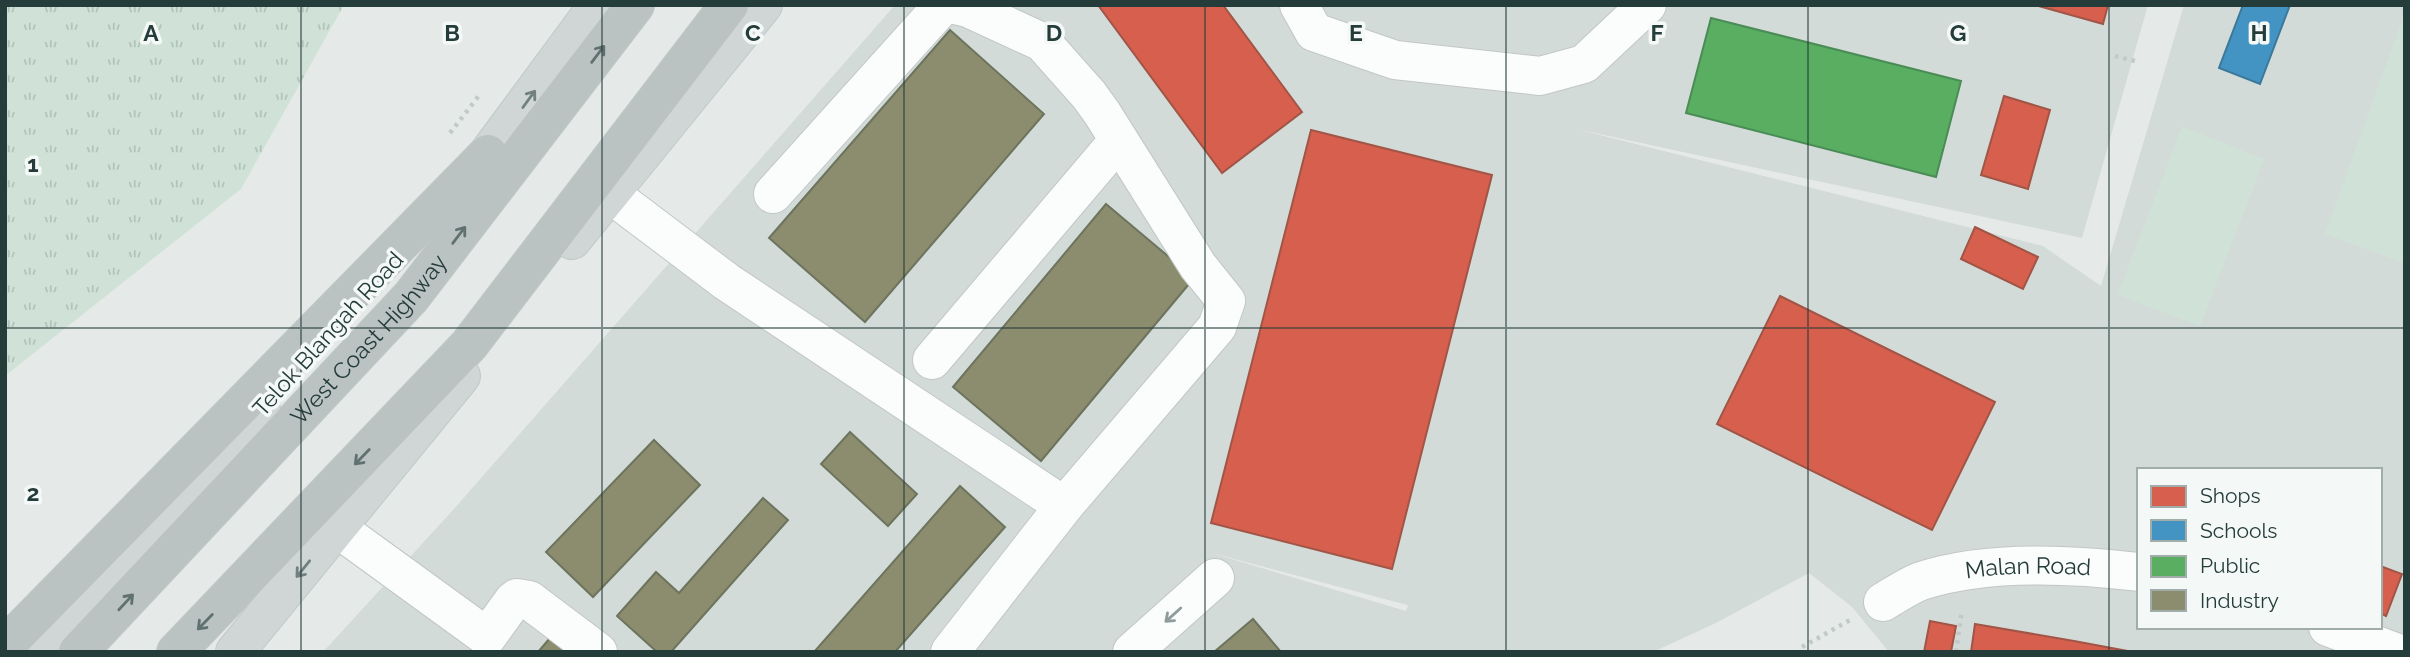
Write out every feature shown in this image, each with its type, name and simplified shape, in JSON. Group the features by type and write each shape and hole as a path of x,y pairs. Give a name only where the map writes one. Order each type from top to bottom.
{"highway":[{"name":"West Coast Highway","path":"79,652 411,297 635,5"},
{"path":"176,652 468,345 729,5"},
{"path":"5,646 488,154"}],"main road":[{"name":"Telok Blangah Road","path":"43,652 488,154 598,5"},
{"path":"236,652 762,5"}],"street":[{"path":"773,194 943,5"},
{"path":"950,652 1064,506 1217,327 1226,301 1198,266 1089,94 1042,42 968,8 955,5"},
{"path":"1299,5 1314,32 1395,60 1539,76 1584,64 1647,5"},
{"path":"932,360 1118,141"},
{"path":"609,193 727,282 1064,506"},
{"path":"337,527 480,644 513,601 522,598 529,600 598,652"},
{"name":"Malan Road","path":"1883,602 1920,582 1968,571 2025,566 2087,566 2137,572"},
{"path":"1132,652 1215,578"},
{"path":"2333,629 2395,652"}],"path":[{"path":"2115,56 2136,61"},
{"path":"1802,647 1883,602"}],"shaded area":[{"path":"895,5 2148,5 2082,238 1576,129 2043,246 2101,286 2184,5 2405,5 2405,652 1889,652 1852,607 1809,573 1716,623 1653,652 323,652 453,510","holes":["1208,552 1407,605 1406,611"]}],"green space":[{"path":"5,5 344,5 241,189 5,376"},
{"path":"2405,13 2405,263 2325,234"},
{"path":"2182,127 2264,159 2200,326 2118,295"}],"building: Shops":[{"path":"1098,5 1223,5 1302,112 1222,173"},
{"path":"2035,5 2108,5 2103,24"},
{"path":"2004,96 2050,110 2028,189 1981,175"},
{"path":"1311,130 1492,175 1392,569 1211,523"},
{"path":"1975,227 2038,257 2023,289 1961,259"},
{"path":"1780,296 1995,402 1932,530 1717,424"},
{"path":"2382,567 2402,574 2386,616 2382,614"},
{"path":"1930,621 1956,626 1951,652 1924,652"},
{"path":"1975,624 2074,641 2133,652 1971,652"}],"building: Schools":[{"path":"2243,5 2290,5 2260,84 2219,68"}],"building: Public":[{"path":"1711,18 1961,81 1936,177 1686,113"}],"building: Industry":[{"path":"950,30 1044,114 865,322 769,238"},
{"path":"1106,204 1194,278 1041,461 953,387"},
{"path":"850,432 917,494 888,526 821,464"},
{"path":"654,440 700,485 593,597 546,552"},
{"path":"960,486 1005,527 895,652 814,652"},
{"path":"763,498 788,520 671,652 657,652 617,616 656,572 679,593"},
{"path":"1253,619 1281,652 1214,652"},
{"path":"550,638 567,652 538,652"}]}
